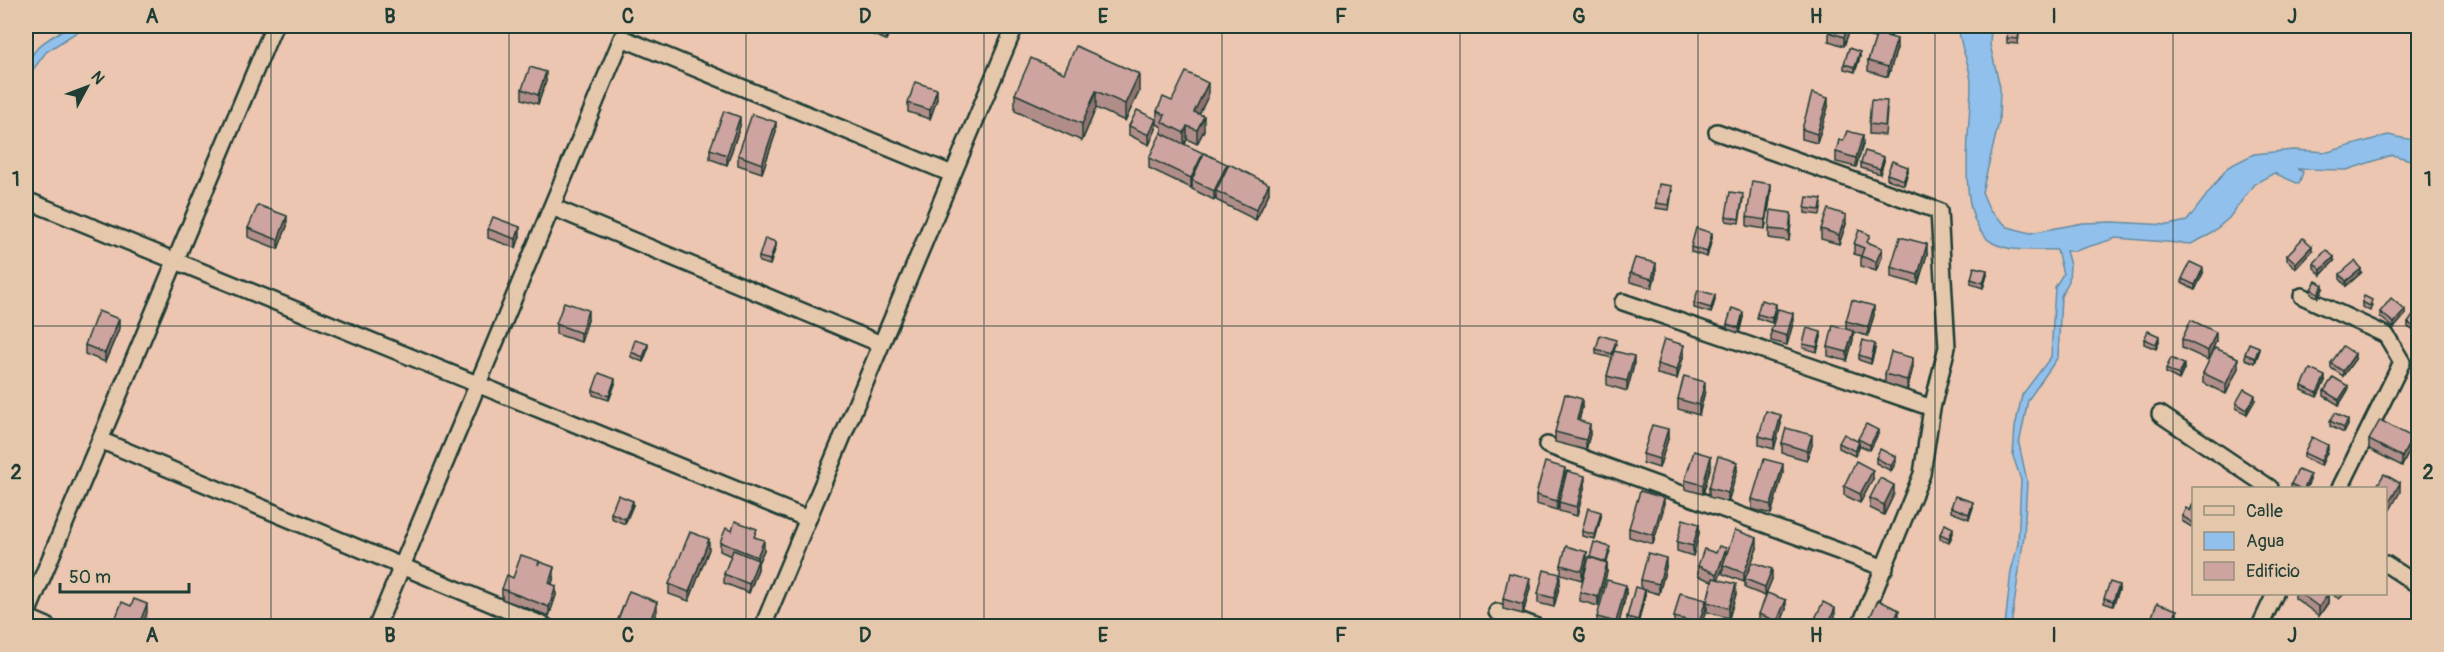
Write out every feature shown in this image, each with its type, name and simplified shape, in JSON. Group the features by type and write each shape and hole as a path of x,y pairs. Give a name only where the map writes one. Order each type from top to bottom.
{"street":[{"path":"47,627 26,617 274,26"},
{"path":"763,627 1015,26"},
{"path":"377,627 622,38 952,174"},
{"path":"1717,132 1939,211 1947,347 1932,408 1922,474 1860,627"},
{"path":"31,202 808,519"},
{"path":"552,207 881,344"},
{"path":"2302,296 2386,335 2402,362 2341,487"},
{"path":"1623,302 1932,408"},
{"path":"2160,414 2267,487"},
{"path":"100,440 545,627"},
{"path":"1547,445 1885,568"},
{"path":"2387,565 2418,585"},
{"path":"2260,627 2275,595"},
{"path":"1497,612 1535,627"}],"water":[{"path":"70,26 86,26 46,52 26,79 29,60 33,53 45,41"},
{"path":"1959,26 1991,26 1990,45 2000,87 1999,122 1982,192 1990,211 2008,227 2030,233 2083,223 2168,225 2187,221 2228,167 2254,154 2293,150 2328,152 2388,135 2418,141 2418,162 2392,155 2347,170 2297,169 2303,172 2299,184 2274,173 2254,184 2229,218 2209,235 2191,244 2116,238 2075,251 2066,251 2070,265 2069,281 2061,296 2058,357 2028,400 2019,444 2027,481 2024,536 2011,626 2005,626 2011,571 2018,544 2021,480 2013,456 2015,427 2022,395 2051,357 2055,287 2063,274 2057,250 2016,249 2000,246 1981,232 1973,215 1968,193 1967,170 1971,84 1960,40"}],"building":[{"path":"1831,26 1848,26 1844,37 1829,32"},
{"path":"1872,26 1892,26 1890,36 1870,32"},
{"path":"2008,26 2020,26 2018,39 2007,38"},
{"path":"1877,33 1897,39 1888,67 1868,61"},
{"path":"1076,46 1139,74 1125,104 1096,91 1082,124 1015,94 1031,58 1064,73"},
{"path":"1849,48 1860,52 1855,67 1844,64"},
{"path":"530,67 546,72 538,95 522,89"},
{"path":"1186,72 1208,83 1194,112 1204,116 1197,130 1187,126 1184,133 1162,122 1165,115 1157,111 1163,97 1172,101"},
{"path":"915,82 937,89 930,110 908,103"},
{"path":"1812,93 1828,98 1817,134 1802,129"},
{"path":"1871,100 1887,101 1885,126 1869,124"},
{"path":"1137,110 1156,119 1149,135 1129,126"},
{"path":"724,111 740,117 727,155 710,149"},
{"path":"752,114 776,122 762,164 738,155"},
{"path":"1847,131 1863,135 1856,158 1836,152 1839,140 1843,141"},
{"path":"1161,133 1203,153 1191,178 1149,158"},
{"path":"1865,151 1884,157 1880,169 1861,163"},
{"path":"1204,153 1227,164 1214,191 1192,180"},
{"path":"1892,161 1908,167 1904,180 1887,174"},
{"path":"1229,164 1269,184 1256,210 1216,191"},
{"path":"1752,181 1771,184 1765,220 1747,217"},
{"path":"1659,184 1672,186 1669,205 1656,203"},
{"path":"1730,192 1743,194 1739,219 1726,216"},
{"path":"1807,197 1822,199 1820,210 1805,208"},
{"path":"258,205 287,216 278,240 248,228"},
{"path":"1828,209 1846,215 1839,235 1821,229"},
{"path":"1771,210 1791,213 1789,231 1769,229"},
{"path":"493,217 520,227 516,239 488,229"},
{"path":"1696,228 1712,233 1707,252 1691,247"},
{"path":"1859,230 1870,235 1867,242 1882,248 1876,262 1861,256 1864,248 1854,244"},
{"path":"1900,237 1927,244 1918,275 1891,267"},
{"path":"765,238 776,242 770,260 759,257"},
{"path":"2303,238 2312,246 2296,263 2287,255"},
{"path":"2326,250 2334,257 2321,270 2314,263"},
{"path":"1635,258 1656,263 1652,279 1630,273"},
{"path":"2355,261 2361,269 2346,281 2340,274"},
{"path":"2190,262 2203,268 2195,285 2182,279"},
{"path":"1974,267 1987,270 1983,283 1971,279"},
{"path":"2316,281 2323,285 2318,293 2311,289"},
{"path":"1698,290 1715,295 1711,308 1694,303"},
{"path":"2364,296 2372,300 2370,306 2362,302"},
{"path":"2391,298 2405,310 2394,323 2380,312"},
{"path":"1761,300 1776,304 1772,318 1757,314"},
{"path":"1852,300 1874,306 1868,327 1846,321"},
{"path":"564,302 588,310 581,333 556,324"},
{"path":"1732,308 1743,312 1739,328 1727,324"},
{"path":"1778,309 1793,313 1787,336 1771,331"},
{"path":"98,311 119,319 105,353 85,345"},
{"path":"2414,314 2418,317 2418,329 2408,323"},
{"path":"2191,320 2216,332 2208,351 2182,339"},
{"path":"1833,325 1853,331 1847,352 1828,347"},
{"path":"1807,328 1821,332 1817,347 1803,344"},
{"path":"2148,331 2159,336 2156,344 2144,339"},
{"path":"1600,335 1616,340 1612,354 1596,349"},
{"path":"1664,339 1684,345 1677,370 1657,364"},
{"path":"635,340 648,344 643,357 631,352"},
{"path":"1863,340 1875,344 1871,359 1859,355"},
{"path":"2249,343 2259,347 2255,358 2245,354"},
{"path":"2343,346 2355,354 2343,371 2331,363"},
{"path":"2215,348 2238,358 2226,384 2203,373"},
{"path":"1614,351 1634,356 1627,381 1607,376"},
{"path":"1891,352 1913,358 1907,380 1885,374"},
{"path":"2171,358 2184,364 2179,375 2166,369"},
{"path":"2310,369 2325,376 2317,393 2302,386"},
{"path":"599,373 615,379 609,396 593,390"},
{"path":"1684,376 1705,382 1699,405 1678,399"},
{"path":"2333,377 2348,386 2339,400 2324,391"},
{"path":"2244,389 2255,395 2247,410 2236,403"},
{"path":"1565,394 1582,399 1577,420 1590,424 1586,440 1555,432"},
{"path":"1766,411 1781,415 1774,440 1759,436"},
{"path":"2335,413 2348,420 2344,428 2330,421"},
{"path":"2380,420 2412,437 2402,457 2369,440"},
{"path":"2418,423 2418,439 2412,436"},
{"path":"1866,424 1878,430 1870,445 1858,439"},
{"path":"1652,425 1668,429 1659,459 1643,454"},
{"path":"1786,428 1812,435 1807,451 1782,443"},
{"path":"1844,434 1859,442 1855,451 1839,443"},
{"path":"2312,437 2328,445 2321,461 2304,453"},
{"path":"1880,449 1896,457 1891,466 1876,458"},
{"path":"1694,451 1711,456 1703,485 1685,480"},
{"path":"1718,456 1737,462 1728,493 1709,488"},
{"path":"1764,459 1783,464 1771,505 1752,499"},
{"path":"1856,461 1873,470 1860,494 1844,486"},
{"path":"1545,462 1565,468 1557,501 1536,495"},
{"path":"2298,470 2310,475 2305,487 2291,484"},
{"path":"1567,471 1585,476 1577,507 1559,502"},
{"path":"2384,474 2400,483 2387,506 2387,487 2376,487"},
{"path":"1880,478 1894,485 1884,505 1870,498"},
{"path":"1640,491 1664,498 1653,535 1629,528"},
{"path":"618,495 633,501 625,519 611,513"},
{"path":"1955,496 1973,502 1969,514 1951,507"},
{"path":"2192,506 2192,522 2182,516 2186,508 2190,511"},
{"path":"1588,508 1601,512 1595,535 1582,531"},
{"path":"1683,519 1699,524 1693,546 1677,542"},
{"path":"735,521 757,529 754,537 764,540 757,557 720,542 726,528 732,531"},
{"path":"1945,524 1953,528 1949,538 1940,534"},
{"path":"1735,530 1757,538 1744,573 1723,565"},
{"path":"690,532 709,539 689,592 669,584"},
{"path":"1594,542 1610,547 1606,562 1590,557"},
{"path":"1566,546 1587,552 1582,571 1561,565"},
{"path":"1719,546 1726,548 1717,574 1698,566 1704,549 1716,553"},
{"path":"733,550 758,560 749,584 724,574"},
{"path":"1648,553 1666,558 1659,584 1641,580"},
{"path":"521,555 539,561 538,565 540,562 554,567 549,583 556,586 549,607 502,589 507,575 513,578"},
{"path":"1589,557 1607,563 1598,597 1580,592"},
{"path":"1752,562 1772,569 1765,587 1745,579"},
{"path":"1544,570 1560,574 1554,598 1538,594"},
{"path":"1509,573 1530,578 1523,605 1503,599"},
{"path":"1713,578 1736,584 1729,608 1707,602"},
{"path":"1607,580 1626,585 1616,622 1597,617"},
{"path":"2110,582 2119,585 2113,601 2104,598"},
{"path":"1635,587 1645,590 1638,620 1627,617"},
{"path":"629,591 657,602 648,627 615,627"},
{"path":"1680,593 1706,600 1699,623 1674,617"},
{"path":"1767,593 1786,600 1777,621 1759,614"},
{"path":"2302,595 2327,595 2319,607"},
{"path":"134,599 147,604 138,627 112,627 122,602 131,606"},
{"path":"1878,600 1899,610 1891,627 1870,617"},
{"path":"1823,602 1835,608 1827,627 1816,627 1812,625"},
{"path":"2157,603 2177,610 2171,626 2151,619"},
{"path":"681,619 700,627 678,627"},
{"path":"2120,622 2130,625 2129,627 2118,627"}]}
